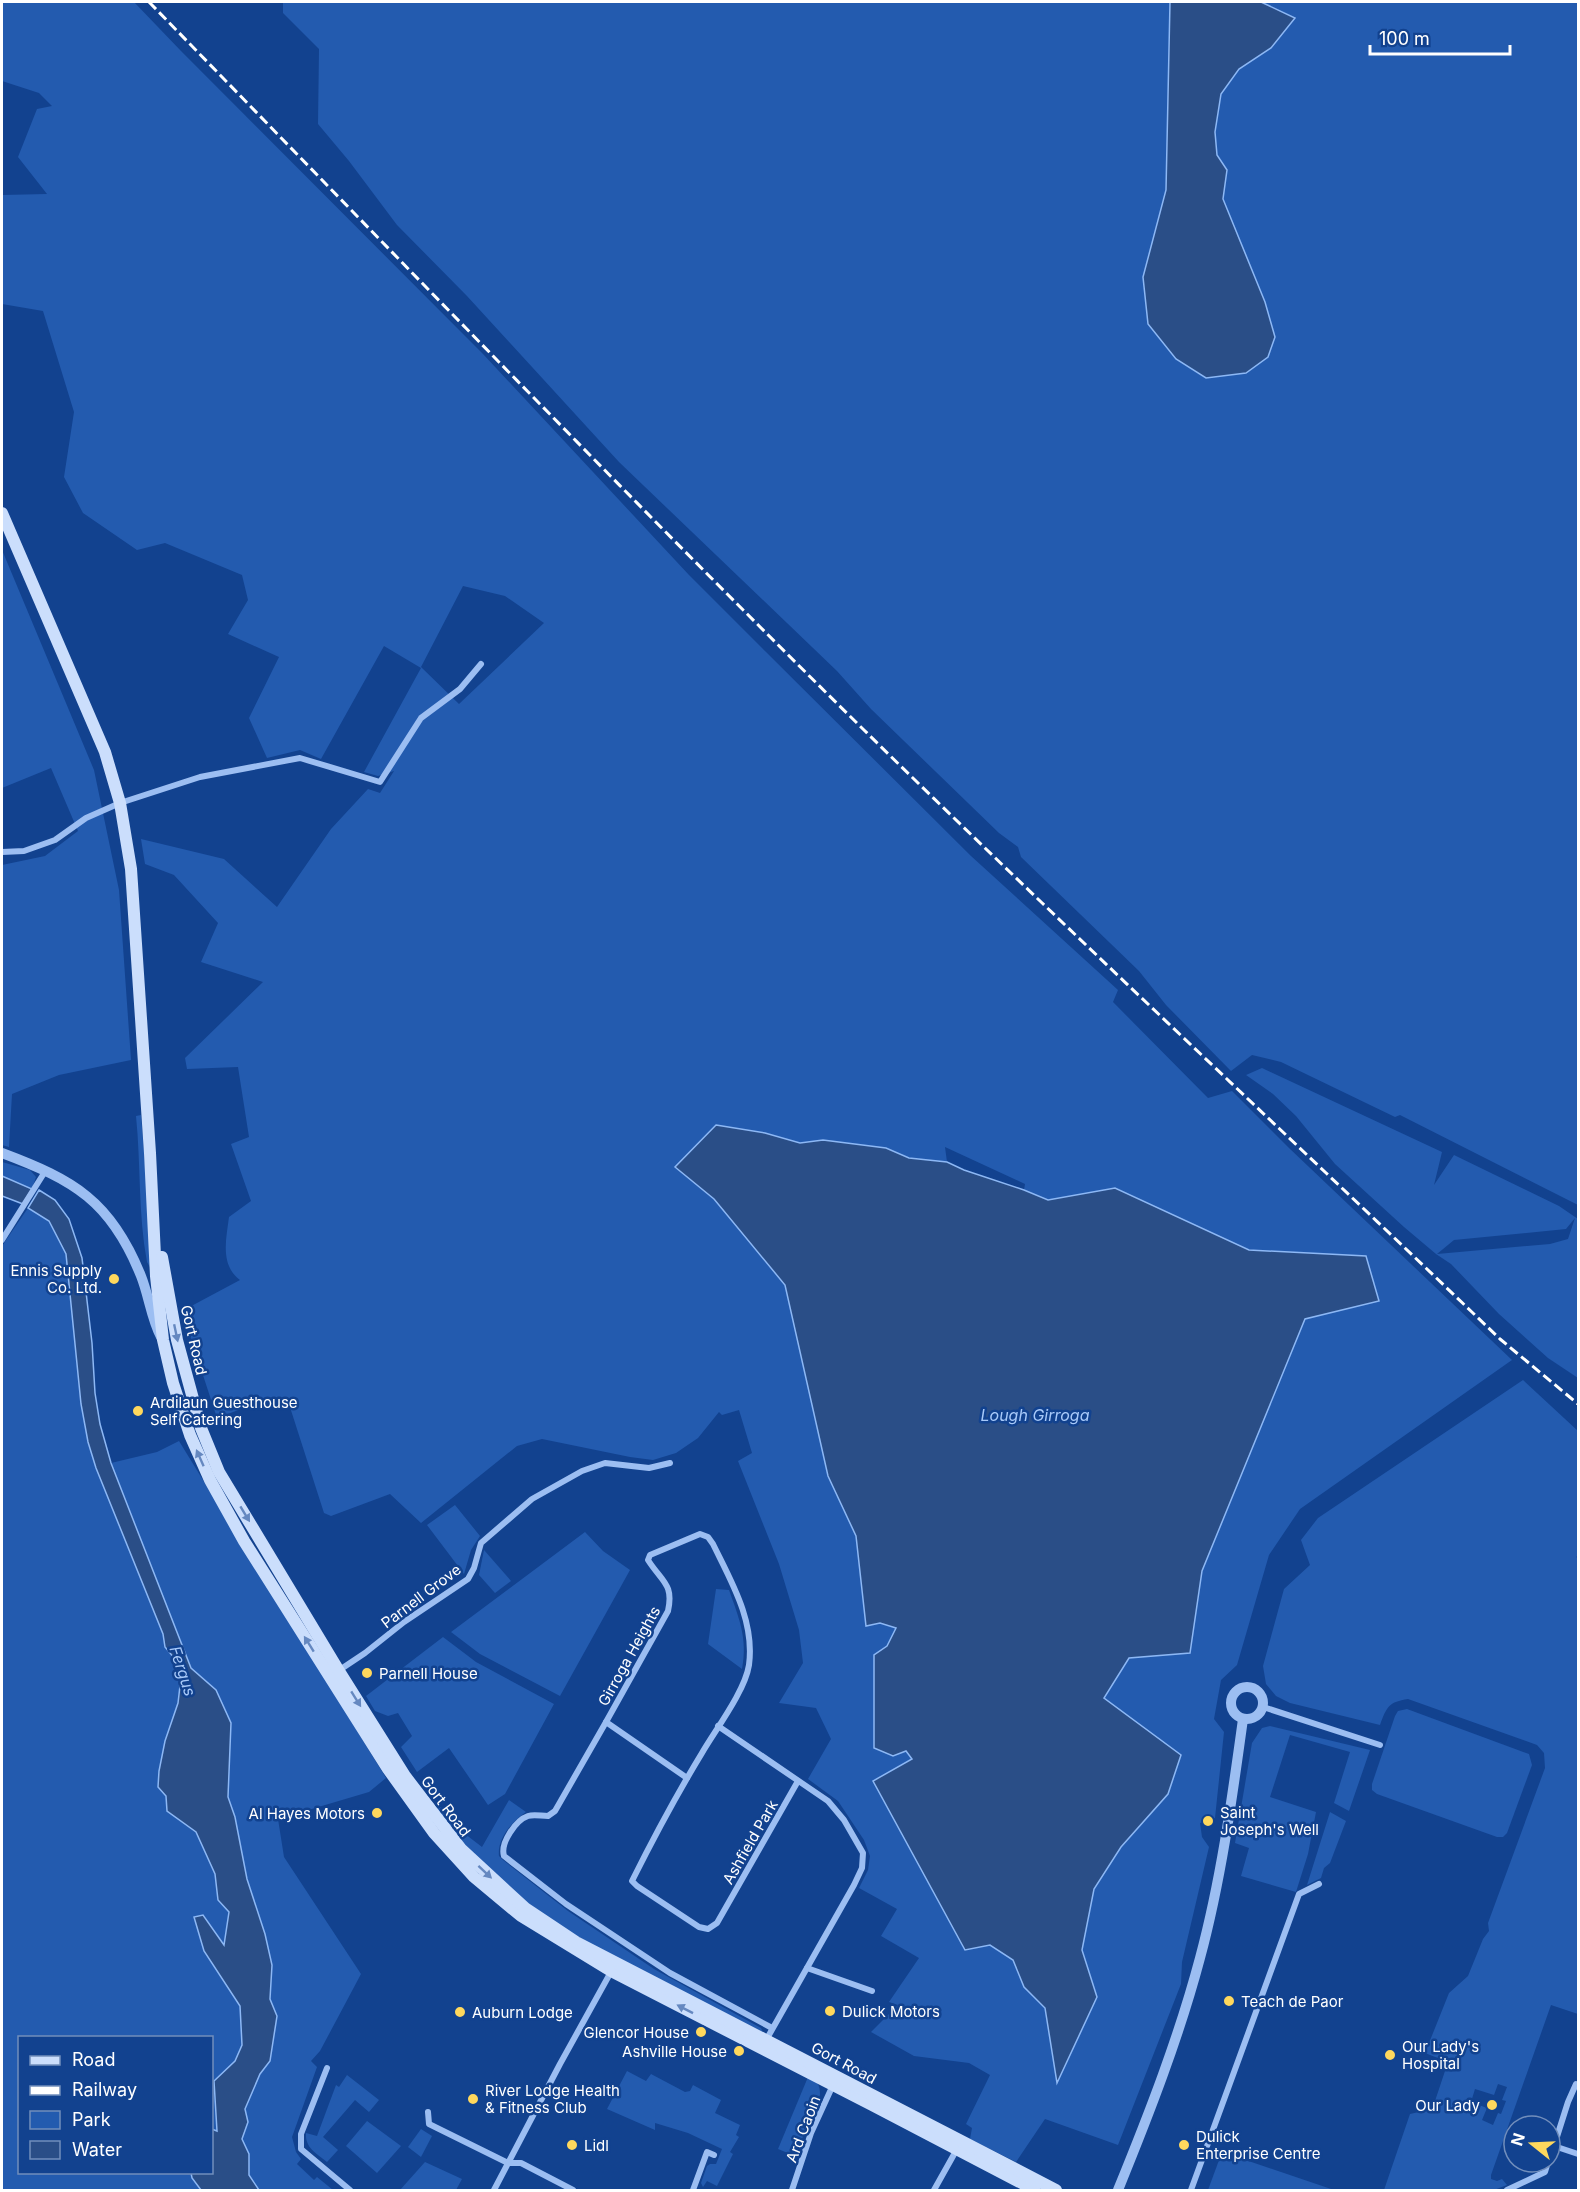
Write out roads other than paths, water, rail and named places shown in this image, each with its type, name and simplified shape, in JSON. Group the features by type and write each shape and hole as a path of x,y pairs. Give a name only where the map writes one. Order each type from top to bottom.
{"main road":[{"name":"Gort Road","path":"2,513 105,752 120,803 131,869 160,1276 201,1428 219,1472 388,1769 434,1833 474,1877 521,1916 613,1966 767,2039 835,2081 959,2145 1056,2190"},
{"path":"160,1276 162,1340 190,1435 210,1480 244,1541 334,1674"},
{"name":"Gort Road","path":"334,1674 405,1776 461,1850 525,1908 613,1966"},
{"name":"Gort Road","path":"959,2145 1035,2190"}],"street":[{"path":"2,852 24,851 55,840 86,818 120,803 200,777 300,758 381,782 422,718 460,689 481,664"},
{"path":"2,1153 46,1170 75,1186 104,1211 128,1246 142,1278 162,1340"},
{"path":"2,1240 46,1170"},
{"path":"142,1278 160,1276"},
{"name":"Parnell Grove","path":"334,1674 404,1622 468,1579 474,1568 477,1550 481,1543 532,1499 582,1472 605,1464 649,1468 670,1462"},
{"name":"Girroga Heights","path":"606,1722 668,1611 671,1597 669,1588 648,1560 650,1555 700,1534 708,1537 713,1544 734,1586 745,1615 749,1642 749,1665 743,1684 718,1726"},
{"path":"1240,1688 1257,1689 1262,1696 1263,1707 1254,1718 1243,1719 1234,1713 1231,1702 1234,1693 1240,1688"},
{"path":"1263,1707 1380,1745"},
{"path":"1118,2190 1179,2029 1201,1956 1226,1832 1243,1719"},
{"path":"687,1778 606,1722 555,1811 548,1816 534,1815 520,1821 503,1847 504,1856 566,1904 767,2039 854,1884 862,1868 863,1852 844,1820 828,1801 718,1726"},
{"name":"Ashfield Park","path":"718,1726 687,1778 632,1881 637,1886 699,1927 708,1929 717,1923 798,1781"},
{"path":"1191,2190 1299,1894 1319,1884"},
{"path":"494,2190 613,1966"},
{"path":"807,1968 872,1991"},
{"path":"327,2068 301,2134 301,2149 350,2190"},
{"name":"Ard Caoin","path":"792,2190 811,2133 835,2081"},
{"path":"1562,2121 1576,2084"},
{"path":"428,2112 429,2124 508,2163 521,2163 573,2190"},
{"path":"934,2190 959,2145"},
{"path":"1562,2149 1578,2154"},
{"path":"694,2190 707,2152 714,2155"},
{"path":"1507,2190 1541,2174"}],"water":[{"path":"1170,2 1261,2 1295,18 1271,48 1239,69 1221,94 1215,132 1217,155 1227,170 1223,199 1265,302 1275,337 1268,357 1246,373 1206,378 1176,359 1148,324 1143,277 1166,190"},
{"name":"Lough Girroga","path":"716,1125 765,1133 800,1143 823,1140 886,1148 909,1158 947,1162 1048,1200 1115,1188 1249,1250 1366,1256 1379,1301 1305,1319 1202,1571 1190,1653 1129,1658 1104,1698 1181,1755 1168,1794 1121,1847 1094,1889 1082,1950 1097,1997 1057,2083 1045,2008 1024,1987 1013,1960 990,1945 965,1950 873,1781 912,1759 906,1751 893,1756 874,1748 874,1655 887,1646 896,1628 880,1623 866,1626 856,1536 828,1476 785,1285 714,1199 675,1167"},
{"path":"2,1176 32,1189 23,1204 2,1196"},
{"name":"Fergus","path":"39,1190 55,1200 69,1219 82,1258 92,1343 95,1393 100,1424 111,1463 191,1668 216,1690 231,1723 228,1797 235,1817 247,1879 265,1934 272,1965 270,1999 277,2016 270,2061 260,2074 245,2109 248,2122 242,2139 249,2154 249,2175 259,2190 201,2190 192,2178 191,2174 213,2174 213,2129 217,2131 214,2081 235,2061 242,2045 240,2006 204,1951 194,1917 203,1915 224,1945 229,1912 218,1900 215,1874 196,1832 167,1811 166,1796 158,1787 165,1741 178,1703 181,1677 175,1659 165,1647 163,1634 96,1468 88,1442 81,1404 66,1254 49,1221 28,1208"}],"railway":[{"path":"149,2 594,460 865,731 1500,1339 1578,1404"}],"place":[{"name":"Ennis Supply Co. Ltd.","path":"114,1279"},
{"name":"Ardilaun Guesthouse Self Catering","path":"138,1411"},
{"name":"Parnell House","path":"367,1673"},
{"name":"Al Hayes Motors","path":"377,1813"},
{"name":"Saint Joseph's Well","path":"1208,1821"},
{"name":"Teach de Paor","path":"1229,2001"},
{"name":"Dulick Motors","path":"830,2011"},
{"name":"Auburn Lodge","path":"460,2012"},
{"name":"Glencor House","path":"701,2032"},
{"name":"Ashville House","path":"739,2051"},
{"name":"Our Lady's Hospital","path":"1390,2055"},
{"name":"River Lodge Health & Fitness Club","path":"473,2099"},
{"name":"Our Lady","path":"1492,2105"},
{"name":"Lidl","path":"572,2145"},
{"name":"Dulick Enterprise Centre","path":"1184,2145"}]}
